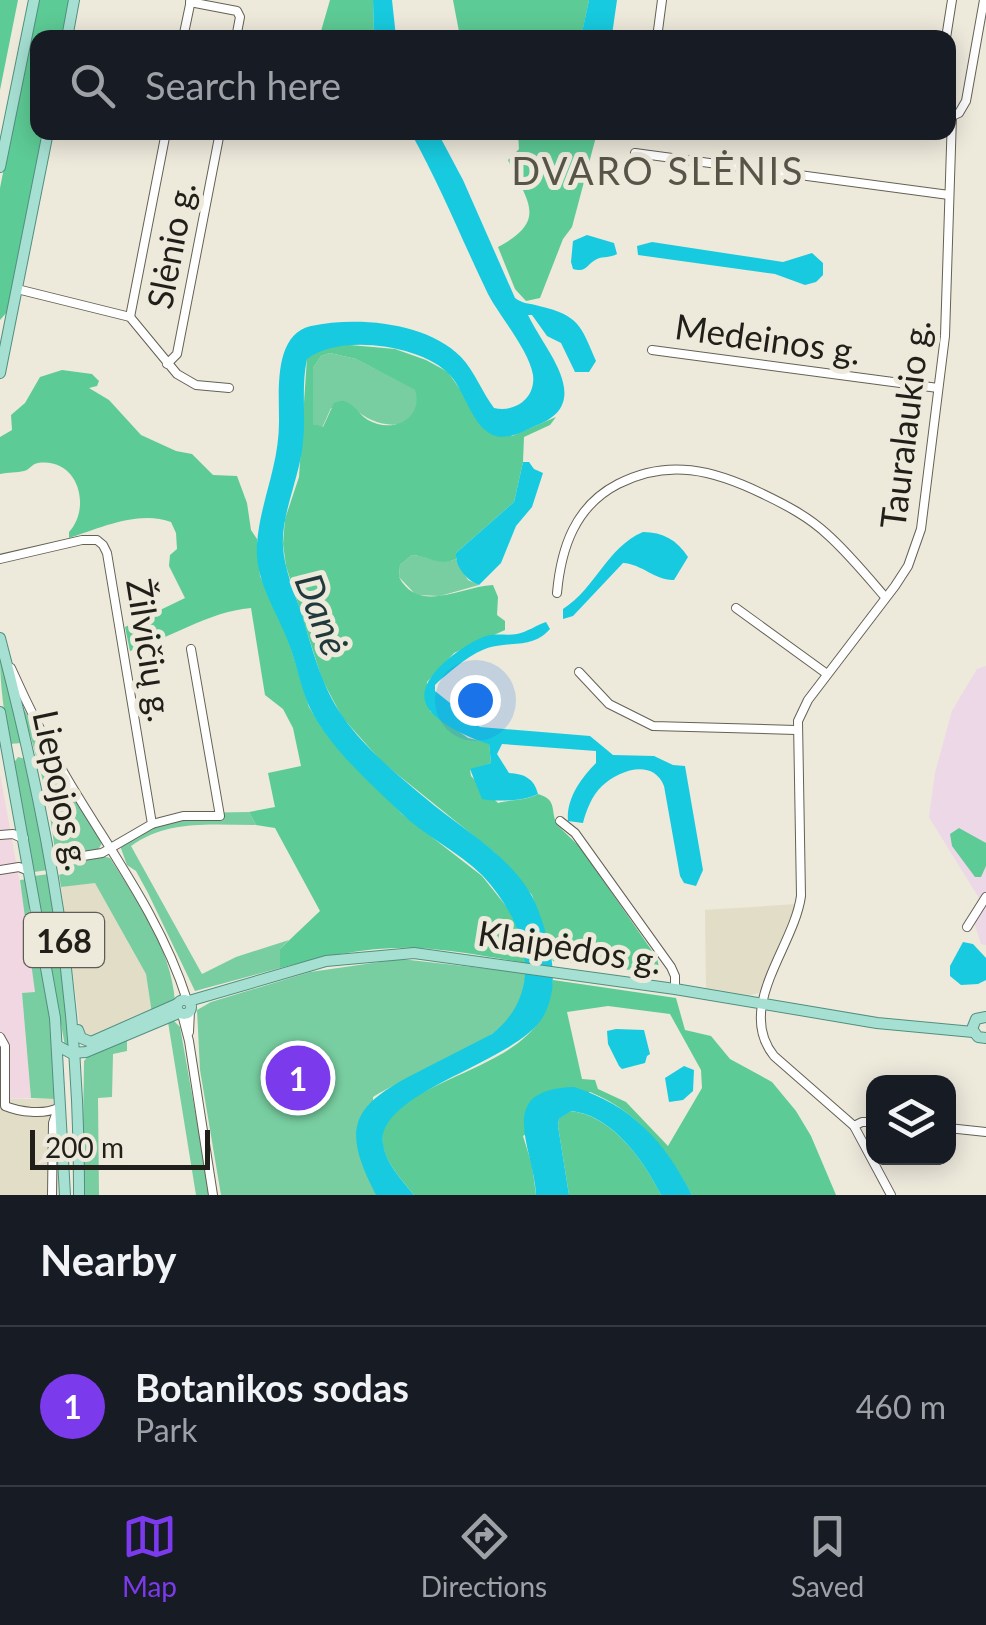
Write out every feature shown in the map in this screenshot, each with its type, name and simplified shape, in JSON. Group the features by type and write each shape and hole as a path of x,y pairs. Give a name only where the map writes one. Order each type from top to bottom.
{"main road":[{"path":"0,168 34,0"},
{"path":"68,30 74,0"},
{"path":"0,373 46,140"},
{"path":"0,324 13,310"},
{"path":"0,340 4,353"},
{"name":"Liepojos g.","path":"0,638 30,752 52,861 81,1053 77,1076 78,1195"},
{"name":"Liepojos g.","path":"0,712 58,1046 65,1195"},
{"path":"9,756 19,749 30,752"},
{"name":"Klaipėdos g.","path":"81,1053 186,1008 296,968 372,955 436,954 877,1023 974,1027 986,1016"},
{"path":"74,1020 80,1038 92,1042 186,1008"},
{"path":"974,1027 986,1038"},
{"path":"58,1046 81,1053"},
{"path":"60,1070 68,1066 77,1076"}],"street":[{"path":"659,30 662,0"},
{"path":"947,30 952,0"},
{"path":"956,113 966,101 984,0"},
{"path":"185,30 190,1 236,12 240,17 238,30"},
{"path":"130,317 164,140"},
{"name":"Slėnio g.","path":"168,364 177,354 218,140"},
{"name":"Tauralaukio g.","path":"763,1004 797,917 801,896 796,730 802,709 908,566 921,529 946,321 950,140"},
{"path":"635,153 949,195"},
{"path":"17,290 130,317 177,374 196,385 229,388"},
{"name":"Medeinos g.","path":"652,350 938,388"},
{"path":"557,592 564,548 580,516 595,500 630,478 658,468 672,468 727,476 794,509 827,534 885,597"},
{"name":"Žilvičių g.","path":"0,559 82,540 103,544 152,824"},
{"path":"736,608 828,674"},
{"path":"52,861 110,849 152,824 183,816 220,816 191,649"},
{"path":"4,650 40,729 162,936 181,984 213,1195"},
{"path":"579,672 610,704 653,726 796,730"},
{"path":"18,867 25,845 4,834 20,819"},
{"path":"560,821 576,833 671,968 675,990"},
{"path":"0,870 18,867 30,872"},
{"path":"967,927 986,897"},
{"path":"176,973 190,1041"},
{"path":"181,984 194,997 186,1008"},
{"path":"763,1004 762,1036 768,1049 854,1126 891,1195"},
{"path":"0,1037 5,1046 5,1106 48,1113 60,1104"},
{"path":"52,1195 53,1123 60,1104"},
{"path":"48,1113 53,1123"},
{"path":"854,1126 866,1122"},
{"path":"956,1129 986,1132"}],"shaded area":[{"path":"986,666 986,945 981,944 974,922 979,898 929,817 935,773 952,711 977,669"},
{"path":"0,774 28,928 35,992 22,994 31,1098 0,1099"},
{"path":"95,882 146,974 152,1014 87,1040 80,1028 61,887"},
{"path":"797,904 761,992 748,996 706,990 705,910"},
{"path":"0,1099 55,1099 61,1195 0,1195"}],"green space":[{"path":"0,0 18,0 0,90"},
{"path":"37,0 70,0 64,30 31,30"},
{"path":"330,0 373,0 374,30 321,30"},
{"path":"453,0 589,0 583,30 459,30"},
{"path":"30,36 30,140 43,140 8,311 0,320 0,188"},
{"path":"518,140 595,140 572,227 563,239 540,298 526,301 515,289 498,247 524,228 529,218 527,198 508,160 519,149"},
{"path":"339,344 395,349 426,360 448,372 459,388 512,436 556,417 550,425 524,437 514,502 456,553 456,559 439,562 412,555 400,565 399,577 408,588 429,596 493,585 498,597 497,615 505,621 505,630 454,653 427,682 430,711 468,738 489,743 491,763 470,770 471,776 498,803 538,794 548,799 557,825 580,847 657,958 657,973 553,961 532,895 494,852 382,762 342,717 322,679 286,566 283,544 285,519 299,477 307,358 318,349","holes":["330,353 356,359 415,390 417,400 410,416 396,424 377,424 342,401 334,403 323,427 313,424 313,368 321,356"]},
{"path":"330,353 356,359 416,390 418,404 414,414 408,421 388,424 376,422 354,408 331,408 322,428 313,424 313,368 321,356"},
{"path":"62,370 92,374 99,381 89,388 109,400 141,435 192,454 213,475 237,476 257,539 260,576 288,639 309,707 322,728 402,814 482,876 510,911 526,963 445,950 400,948 348,953 280,968 280,949 320,911 275,828 256,825 249,812 275,807 268,773 301,766 293,728 283,709 265,695 251,608 204,620 130,651 125,627 185,598 169,566 170,555 177,549 171,522 133,519 69,538 80,498 77,486 63,468 38,463 24,471 0,474 0,437 12,430 11,415 25,403 40,377"},
{"path":"412,555 439,561 456,559 468,580 479,585 440,596 416,595 399,577 400,565"},
{"path":"0,656 21,743 10,744"},
{"path":"22,706 102,843 98,850 65,855 55,851 47,795"},
{"path":"18,757 26,759 48,870 34,872 13,764"},
{"path":"249,812 256,825 175,827 131,846 202,974 236,957 289,940 280,949 280,968 195,991 148,893 136,871 127,865 118,840 188,813"},
{"path":"959,828 986,843 986,866 981,877 975,877 952,846 950,834"},
{"path":"110,858 131,891 167,962 175,1001 152,1014 146,974 95,883 61,887 59,875 65,873 64,863"},
{"path":"49,874 69,1047 65,1046 34,876"},
{"path":"28,879 30,924 44,972 53,1033 55,1099 31,1098 22,993 35,992 20,880"},
{"path":"401,959 526,973 519,1003 505,1024 490,1036 373,1097 376,1195 221,1195 200,1070 197,1010 211,1002 310,972"},
{"path":"553,980 676,998 685,1030 711,1036 730,1059 772,1082 796,1111 836,1195 692,1195 650,1134 623,1110 590,1092 523,1136 536,1195 414,1195 384,1150 382,1135 389,1118 409,1101 493,1059 529,1033 544,1013","holes":["608,1006 670,1014 701,1070 702,1088 668,1146 626,1102 598,1089 595,1080 582,1079 567,1012"]},
{"path":"174,1021 180,1027 210,1195 196,1195 168,1022"},
{"path":"127,1038 127,1051 113,1054 112,1097 98,1098 99,1195 82,1195 84,1061"},
{"path":"570,1111 585,1114 613,1130 646,1168 661,1195 569,1195 558,1126 559,1119"}],"water":[{"path":"373,0 392,0 395,30 374,30"},
{"path":"589,0 617,0 613,30 583,30"},
{"path":"414,140 442,140 515,298 571,318 596,361 589,372 575,372 561,343 547,336 528,315 560,374 563,402 556,414 540,424 502,437 481,426 450,375 421,356 359,345 339,346 307,359 303,442 283,546 323,679 343,717 371,750 517,874 537,907 552,962 549,1004 528,1034 423,1093 386,1126 383,1144 387,1158 414,1195 376,1195 358,1152 356,1136 358,1121 366,1108 394,1085 492,1034 520,997 525,977 524,955 510,913 483,876 399,811 350,763 318,722 263,583 257,544 278,435 281,364 290,340 299,331 349,322 411,329 447,345 461,357 494,408 516,406 528,397 533,375 526,355 488,294"},
{"path":"587,235 614,243 617,254 597,259 584,269 573,269 573,241"},
{"path":"652,242 783,262 812,253 823,263 823,275 805,285 775,274 638,255 637,246"},
{"path":"523,462 543,473 532,507 516,526 501,563 479,585 463,572 456,553 514,502"},
{"path":"643,532 669,538 688,557 674,580 623,563 573,616 563,619 563,609 620,547"},
{"path":"546,622 550,629 538,639 488,648 473,655 439,681 435,691 480,727 590,736 613,755 654,756 685,766 703,870 696,886 684,883 680,876 664,786 652,772 644,769 617,775 595,794 583,823 568,821 572,797 596,763 596,751 502,744 497,754 509,773 528,778 538,794 511,800 482,799 470,769 491,763 489,744 452,728 428,708 425,691 429,681 456,653 486,636 517,634"},
{"path":"963,942 973,944 986,958 986,980 978,984 961,985 950,976 950,966"},
{"path":"644,1030 650,1054 645,1063 622,1069 619,1066 608,1044 607,1031"},
{"path":"684,1066 694,1070 693,1091 683,1100 669,1102 665,1078"},
{"path":"574,1087 613,1104 645,1128 670,1158 692,1195 661,1195 646,1168 613,1130 586,1114 571,1111 559,1119 558,1126 569,1195 536,1195 524,1124 526,1109 534,1098 549,1090"}],"place":[{"name":"Botanikos sodas","path":"298,1078"}],"district":[{"name":"DVARO SLĖNIS","path":"658,170"}],"water label":[{"name":"Danė","path":"323,614"}]}
